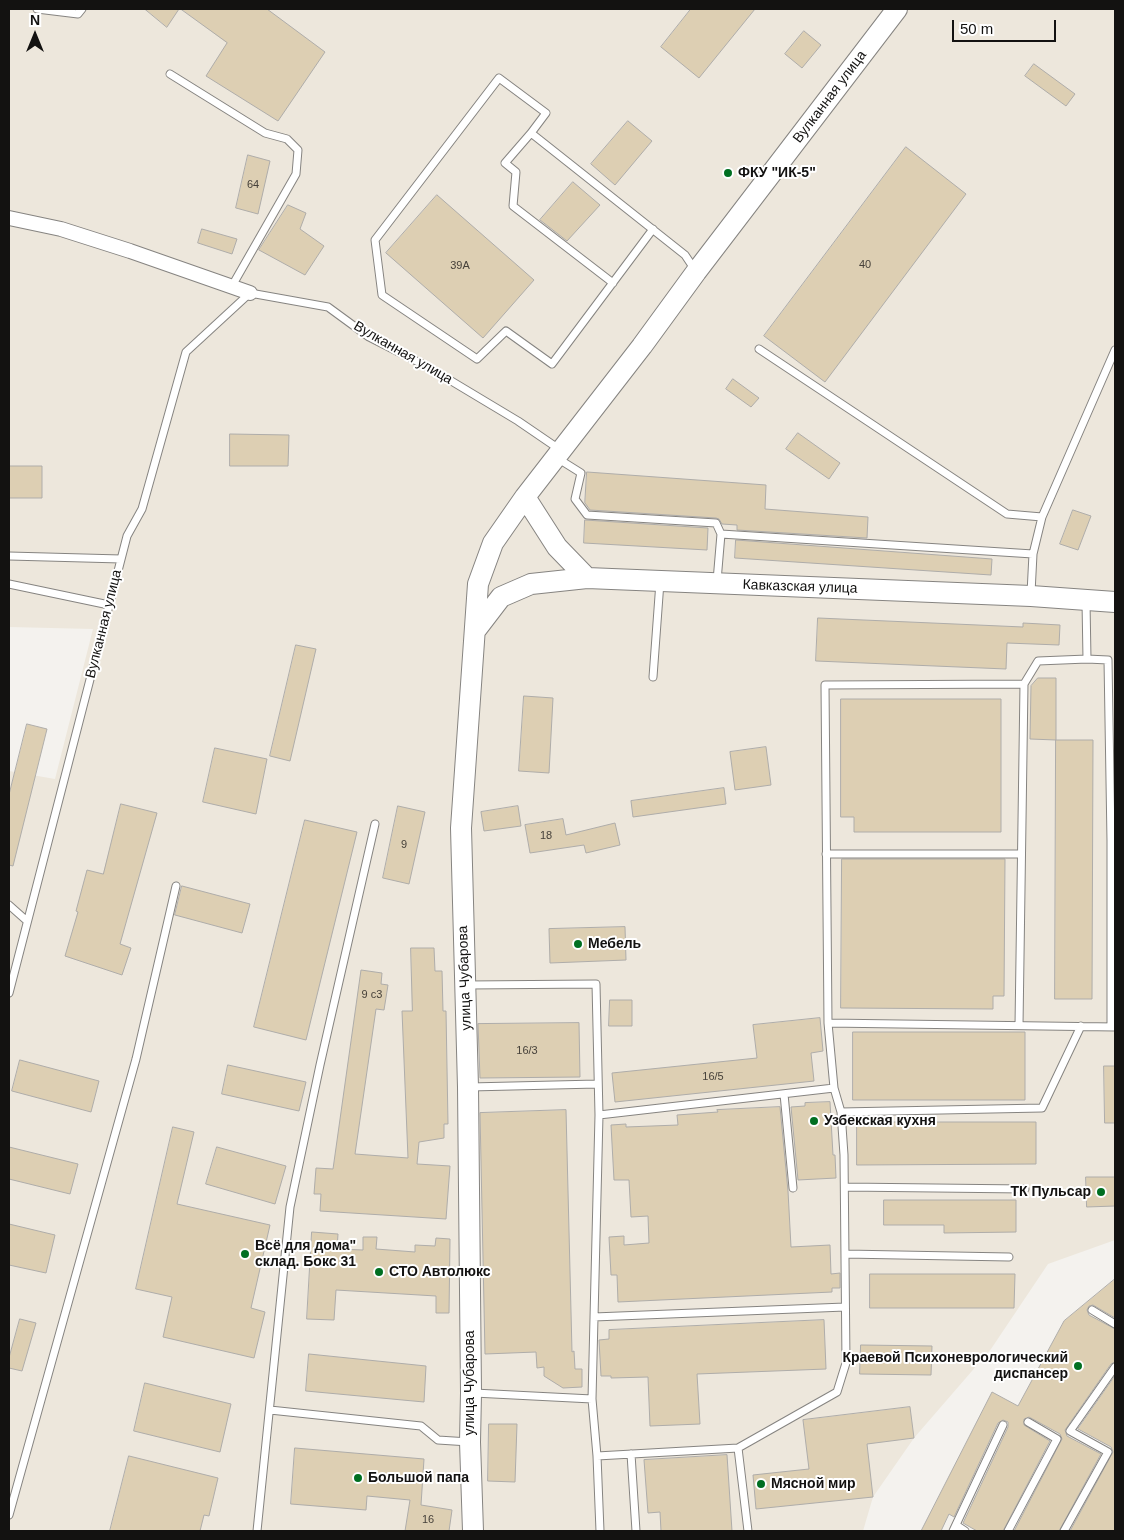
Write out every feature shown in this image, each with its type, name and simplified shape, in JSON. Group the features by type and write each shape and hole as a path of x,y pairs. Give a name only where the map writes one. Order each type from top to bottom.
{"main road":[{"name":"Вулканная улица","path":"559,454 897,9"},
{"name":"улица Чубарова","path":"473,1531 470,1442 468,1087 461,828 478,584 493,543 525,497 559,454"},
{"path":"525,497 557,547 588,578"},
{"name":"Кавказская улица","path":"475,631 501,596 530,584 588,578 1031,596 1115,602"}],"street":[{"path":"9,218 61,229 250,293"}],"lane":[{"path":"37,9 78,14 82,9"},
{"path":"170,74 264,133 287,139 298,150 296,174 232,286"},
{"path":"613,283 513,206 516,172 505,163 546,113 499,78 375,240 382,295 477,359 506,331 552,364 613,283 653,229"},
{"path":"531,132 685,254 696,272"},
{"name":"Вулканная улица","path":"9,993 127,536 142,509 186,352 250,293 328,307 369,337 428,367 518,422 559,454"},
{"path":"759,349 1007,514 1042,516"},
{"path":"1031,596 1033,554 1042,516 1115,350"},
{"path":"559,454 581,473 575,499 587,515 716,522 721,534 717,584"},
{"path":"721,534 1033,554"},
{"path":"9,556 121,559"},
{"path":"653,678 660,582"},
{"path":"9,584 109,605"},
{"path":"1086,600 1087,659"},
{"path":"828,1023 1113,1027 1112,660 1038,661 1024,684 1019,1025"},
{"path":"598,1456 738,1448 837,1392 846,1363 844,1155 841,1112 834,1088 828,1023 825,685 1024,684"},
{"path":"257,1531 290,1208 320,1065 375,824"},
{"path":"826,854 1021,854"},
{"path":"9,1515 136,1059 176,886"},
{"path":"9,905 28,921"},
{"path":"465,985 596,984 599,1116 592,1399 598,1456 600,1531"},
{"path":"841,1112 1042,1108 1081,1026"},
{"path":"468,1087 598,1084"},
{"path":"599,1116 834,1088"},
{"path":"784,1094 793,1188"},
{"path":"844,1187 1025,1189"},
{"path":"845,1254 1009,1257"},
{"path":"594,1317 845,1307"},
{"path":"1092,1310 1115,1324"},
{"path":"1064,1531 1108,1452 1070,1430 1115,1367"},
{"path":"471,1393 592,1399"},
{"path":"270,1410 421,1426 438,1440 470,1442"},
{"path":"1008,1531 1057,1439 1028,1422"},
{"path":"965,1531 955,1528 1003,1425"},
{"path":"738,1448 748,1531"},
{"path":"631,1454 636,1531"}],"shaded area":[{"path":"9,9 1115,9 1115,1240 1048,1264 991,1349 914,1438 873,1497 863,1531 9,1531 9,771 55,779 93,629 9,627"}],"building":[{"path":"145,9 179,9 167,27"},
{"path":"181,9 267,9 325,52 278,121 206,76 227,43"},
{"path":"691,9 755,9 699,78 661,47"},
{"path":"804,31 821,45 802,68 785,54"},
{"path":"1034,64 1075,94 1066,106 1025,76"},
{"path":"628,121 652,141 615,185 591,164"},
{"path":"906,147 966,194 825,382 764,336"},
{"path":"248,155 270,161 258,214 236,208"},
{"path":"573,182 600,205 567,241 540,220"},
{"path":"437,195 534,280 483,338 386,253"},
{"path":"288,205 306,213 300,229 324,246 305,275 259,250"},
{"path":"202,229 237,239 232,254 198,243"},
{"path":"733,379 759,398 751,407 726,389"},
{"path":"798,433 840,463 829,479 786,449"},
{"path":"230,434 289,435 288,466 230,466"},
{"path":"9,466 42,466 42,498 9,498"},
{"path":"587,472 766,485 765,509 868,517 867,538 737,530 737,525 722,524 716,518 590,510 585,503"},
{"path":"1073,510 1091,516 1078,550 1060,544"},
{"path":"585,520 708,528 707,550 584,543"},
{"path":"736,540 992,559 991,575 735,558"},
{"path":"818,618 1023,627 1023,623 1060,625 1059,645 1007,643 1006,669 816,661"},
{"path":"296,645 316,649 290,761 270,756"},
{"path":"1038,678 1056,678 1056,740 1030,739 1031,686"},
{"path":"524,696 553,698 549,773 519,771"},
{"path":"841,699 1001,699 1001,832 854,832 854,817 841,817"},
{"path":"27,724 47,729 13,866 9,865 9,795"},
{"path":"1056,740 1093,740 1092,999 1055,999"},
{"path":"766,747 771,785 735,790 730,752"},
{"path":"215,748 267,759 256,814 203,802"},
{"path":"724,788 726,804 633,817 631,801"},
{"path":"121,804 157,813 120,944 131,948 122,975 65,956 78,912 76,911 87,870 103,874"},
{"path":"398,806 425,812 409,884 383,878"},
{"path":"518,806 521,826 484,831 481,812"},
{"path":"563,819 566,835 615,823 620,845 586,853 584,845 530,853 525,825"},
{"path":"305,820 357,832 306,1040 254,1027"},
{"path":"842,859 1005,859 1004,996 993,996 993,1009 841,1008"},
{"path":"182,886 250,904 242,933 175,915"},
{"path":"625,927 626,960 550,963 549,929"},
{"path":"411,948 434,948 435,971 442,971 443,1011 446,1011 448,1124 444,1124 444,1138 419,1142 417,1164 450,1166 446,1219 320,1211 321,1194 314,1194 316,1168 333,1169 361,970 382,973 381,984 388,985 384,1010 376,1009 355,1154 408,1158 402,1011 412,1011"},
{"path":"610,1000 632,1000 632,1026 609,1026"},
{"path":"820,1018 823,1051 811,1053 814,1081 615,1102 612,1073 757,1058 753,1025"},
{"path":"579,1023 580,1077 480,1078 478,1024"},
{"path":"853,1032 1025,1032 1025,1100 853,1100"},
{"path":"20,1060 99,1081 91,1112 12,1091"},
{"path":"228,1065 306,1082 299,1111 222,1094"},
{"path":"1104,1066 1115,1066 1115,1123 1105,1123"},
{"path":"830,1102 836,1178 798,1180 791,1107 805,1106 805,1103"},
{"path":"780,1107 791,1247 830,1245 831,1274 840,1273 840,1288 832,1288 832,1292 618,1302 617,1275 611,1275 609,1237 624,1236 624,1245 649,1243 648,1216 631,1217 629,1180 614,1180 611,1125 626,1124 626,1127 678,1125 677,1115 718,1112 717,1110"},
{"path":"566,1110 572,1352 574,1351 575,1369 582,1369 582,1387 563,1388 544,1376 544,1367 537,1368 536,1352 485,1354 480,1113"},
{"path":"857,1122 1036,1122 1036,1164 857,1165"},
{"path":"173,1127 194,1132 177,1204 270,1225 251,1308 265,1312 254,1358 163,1337 172,1297 136,1289"},
{"path":"9,1147 78,1164 70,1194 9,1179"},
{"path":"217,1147 286,1166 275,1204 206,1184"},
{"name":"ТК Пульсар","path":"1086,1177 1115,1177 1115,1206 1087,1207"},
{"path":"884,1200 1016,1200 1016,1232 944,1233 944,1225 884,1225"},
{"path":"9,1224 55,1235 46,1273 9,1265"},
{"name":"СТО Автолюкс","path":"312,1232 338,1234 337,1249 363,1250 363,1237 377,1237 376,1249 415,1252 415,1245 435,1246 436,1238 450,1239 449,1313 436,1313 436,1296 336,1290 334,1320 307,1319"},
{"path":"870,1274 1015,1274 1014,1308 870,1308"},
{"name":"Краевой Психоневрологический диспансер","path":"1115,1279 1115,1318 1093,1305 1089,1306 1087,1310 1089,1315 1115,1329 1115,1362 1111,1364 1065,1430 1067,1436 1101,1454 1059,1531 1014,1531 1062,1439 1060,1434 1029,1417 1024,1419 1024,1425 1050,1441 1003,1531 977,1531 963,1523 1008,1427 1008,1422 1003,1420 998,1423 954,1517 949,1514 941,1531 921,1531 992,1392 1018,1406 1064,1321"},
{"path":"20,1319 36,1323 22,1371 9,1368 9,1358"},
{"path":"824,1320 826,1369 697,1374 700,1424 650,1426 648,1377 611,1378 611,1376 601,1376 599,1340 609,1339 609,1330"},
{"path":"861,1345 932,1346 931,1375 860,1374"},
{"path":"309,1354 426,1366 424,1402 306,1391"},
{"path":"1115,1376 1115,1531 1070,1531 1113,1452 1111,1447 1078,1429"},
{"path":"145,1383 231,1404 220,1452 134,1431"},
{"path":"910,1407 914,1438 867,1444 873,1497 756,1509 753,1475 809,1469 803,1420"},
{"path":"489,1424 517,1424 515,1482 488,1481"},
{"name":"Большой папа","path":"295,1448 424,1459 421,1505 452,1510 449,1531 405,1531 410,1500 367,1496 366,1510 291,1504"},
{"path":"727,1455 732,1531 661,1531 660,1512 648,1513 644,1460"},
{"path":"129,1456 218,1478 209,1516 204,1515 200,1531 110,1531"}],"place":[{"name":"ФКУ \"ИК-5\"","path":"728,173"},
{"name":"Мебель","path":"578,944"},
{"name":"Узбекская кухня","path":"814,1121"},
{"name":"ТК Пульсар","path":"1101,1192"},
{"name":"Всё для дома\" склад. Бокс 31","path":"245,1254"},
{"name":"СТО Автолюкс","path":"379,1272"},
{"name":"Краевой Психоневрологический диспансер","path":"1078,1366"},
{"name":"Большой папа","path":"358,1478"},
{"name":"Мясной мир","path":"761,1484"}]}
